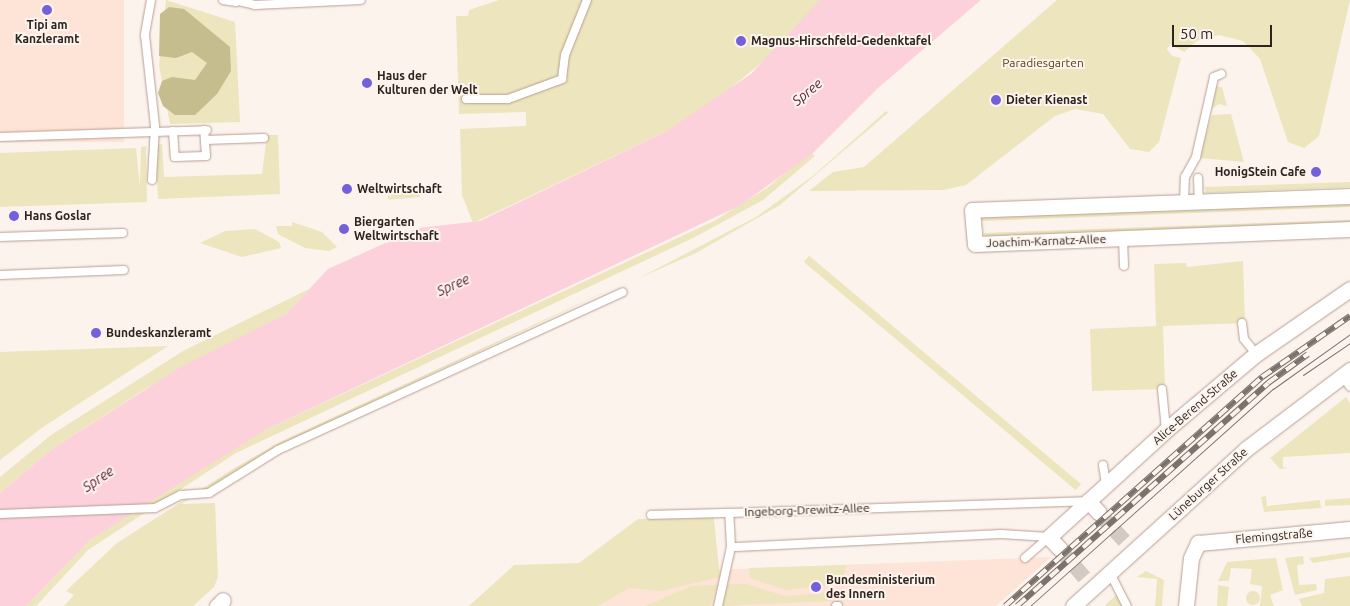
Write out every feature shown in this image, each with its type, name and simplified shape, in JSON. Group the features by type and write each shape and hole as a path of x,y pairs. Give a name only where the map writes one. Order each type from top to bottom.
{"street":[{"name":"Joachim-Karnatz-Allee","path":"1350,196 972,210 975,244 1350,229"},
{"name":"Alice-Berend-Straße","path":"1049,537 1166,430 1256,354 1350,289"},
{"name":"Lüneburger Straße","path":"1073,606 1089,582 1110,574 1129,545 1246,449 1347,378"},
{"path":"1088,501 1099,513"},
{"name":"Flemingstraße","path":"1186,606 1191,558 1198,543 1350,529"},
{"path":"1049,537 1060,549"}],"lane":[{"path":"151,0 146,35 153,131 152,180"},
{"path":"223,0 255,6 362,0"},
{"path":"466,98 508,99 562,79 565,55 586,0"},
{"path":"1191,202 1185,177 1196,157 1214,77 1221,74"},
{"path":"0,137 153,131 205,130 206,156 175,157 173,131"},
{"path":"205,140 264,138"},
{"path":"1191,202 1198,178"},
{"path":"0,237 123,233"},
{"path":"1123,238 1124,266"},
{"path":"0,275 124,270"},
{"path":"0,514 155,508 178,496 209,493 278,450 622,292"},
{"path":"1242,323 1244,340 1256,354"},
{"path":"1162,389 1166,430"},
{"path":"1103,464 1106,485"},
{"name":"Ingeborg-Drewitz-Allee","path":"718,606 731,547 729,513 1088,501"},
{"path":"651,516 729,513"},
{"path":"731,547 1001,534 1049,537"},
{"path":"1025,558 1049,537"},
{"path":"1110,574 1127,606"}],"shaded area":[{"path":"0,0 124,0 124,142 0,142"},
{"path":"169,7 184,9 230,47 231,71 217,94 195,115 175,115 163,106 158,93 162,81 172,77 195,80 207,63 192,52 176,58 159,56 160,14"},
{"name":"Bundesministerium des Innern","path":"1051,557 996,606 588,606 635,573"}],"green space":[{"path":"166,0 235,22 240,122 170,124 159,65"},
{"path":"499,0 820,0 771,55 716,100 667,131 473,223 462,195 460,129 526,126 526,112 459,114 456,16 468,16 469,10"},
{"name":"Paradiesgarten","path":"1057,0 1350,0 1319,136 1304,148 1288,142 1260,59 1243,41 1219,35 1197,41 1184,52 1170,44 1167,49 1172,56 1181,58 1159,142 1149,152 1130,149 1103,114 1075,109 1055,116 966,185 943,190 809,191 833,172 864,167"},
{"path":"1216,87 1222,87 1227,106 1219,104 1212,109"},
{"path":"886,111 888,113 780,205 696,253 639,278 756,217 814,175"},
{"path":"1231,114 1244,162 1199,158 1212,115"},
{"path":"267,135 278,135 280,194 158,199 155,145 162,144 164,177 262,174"},
{"path":"146,146 147,202 0,207 0,153 136,148 140,187 141,147"},
{"path":"810,152 815,156 763,200 695,237 236,453 88,550 36,606 26,606 91,539 216,457 265,430 714,221 767,188"},
{"path":"1350,182 1350,187 1206,193 1205,187"},
{"path":"419,185 420,197 388,200 387,188"},
{"path":"1350,202 1350,207 982,221 982,217"},
{"path":"1350,220 1350,226 987,238 983,233"},
{"path":"292,222 322,232 337,247 329,251 305,248 278,234 276,226 292,226"},
{"path":"255,229 279,242 281,248 242,257 200,243 225,231"},
{"path":"809,256 1081,484 1076,490 804,262"},
{"path":"1243,261 1245,323 1163,326 1165,389 1092,391 1090,329 1156,326 1154,264 1186,263 1187,267"},
{"path":"630,280 277,447 181,504 215,503 218,577 214,587 193,606 64,606 74,595 66,591 117,543 233,469 280,442"},
{"path":"309,289 286,314 147,388 52,449 0,493 0,477 51,435 183,351"},
{"path":"168,346 43,427 0,460 0,352"},
{"path":"1346,397 1350,403 1350,453 1283,457 1283,467 1288,468 1280,469 1270,458"},
{"path":"1266,496 1267,506 1320,500 1321,508 1264,512 1261,497"},
{"path":"1350,498 1350,505 1325,506 1325,500"},
{"path":"713,511 720,577 661,591 629,588 598,606 469,606 514,565 579,563 638,519 711,518"},
{"path":"1350,552 1350,557 1313,563 1309,558"},
{"path":"1303,556 1304,564 1297,565 1299,585 1316,584 1317,590 1295,595 1285,558"},
{"path":"1276,558 1283,590 1270,595 1274,606 1260,606 1262,586 1250,584 1252,569 1231,568 1229,581 1218,581 1227,562"},
{"path":"847,565 841,584 786,590 750,578 749,568"},
{"path":"1146,571 1164,580 1162,606 1155,606 1157,579 1137,577"},
{"path":"1350,576 1350,606 1302,606 1299,599 1324,593 1325,579"},
{"path":"728,584 746,584 785,596 837,592 832,601 723,606"},
{"path":"717,585 710,606 646,606 691,586"},
{"path":"1218,585 1229,587 1227,606 1217,606"},
{"path":"1253,591 1258,593 1260,598 1258,603 1253,605 1248,603 1246,598 1248,593"},
{"path":"1119,593 1123,606 1106,606 1106,604"}],"water":[{"name":"Spree","path":"820,0 981,0 878,88 812,154 739,206 265,430 91,539 26,606 0,606 0,493 52,449 181,367 286,314 328,269 418,228 480,221 667,131 751,74"}],"tunnel":[{"path":"1099,513 1124,540"},
{"path":"1060,549 1084,577"}],"tram line":[{"path":"1030,606 1273,389 1350,334"},
{"path":"1303,375 1350,343"}],"railway":[{"path":"1005,606 1262,377 1350,316"},
{"path":"1017,606 1268,383 1308,354"}],"place":[{"name":"Tipi am Kanzleramt","path":"47,10"},
{"name":"Magnus-Hirschfeld-Gedenktafel","path":"741,41"},
{"name":"Haus der Kulturen der Welt","path":"367,83"},
{"name":"Dieter Kienast","path":"996,100"},
{"name":"HonigStein Cafe","path":"1316,172"},
{"name":"Weltwirtschaft","path":"347,189"},
{"name":"Hans Goslar","path":"14,216"},
{"name":"Biergarten Weltwirtschaft","path":"344,229"},
{"name":"Bundeskanzleramt","path":"96,333"},
{"name":"Bundesministerium des Innern","path":"816,587"}]}
